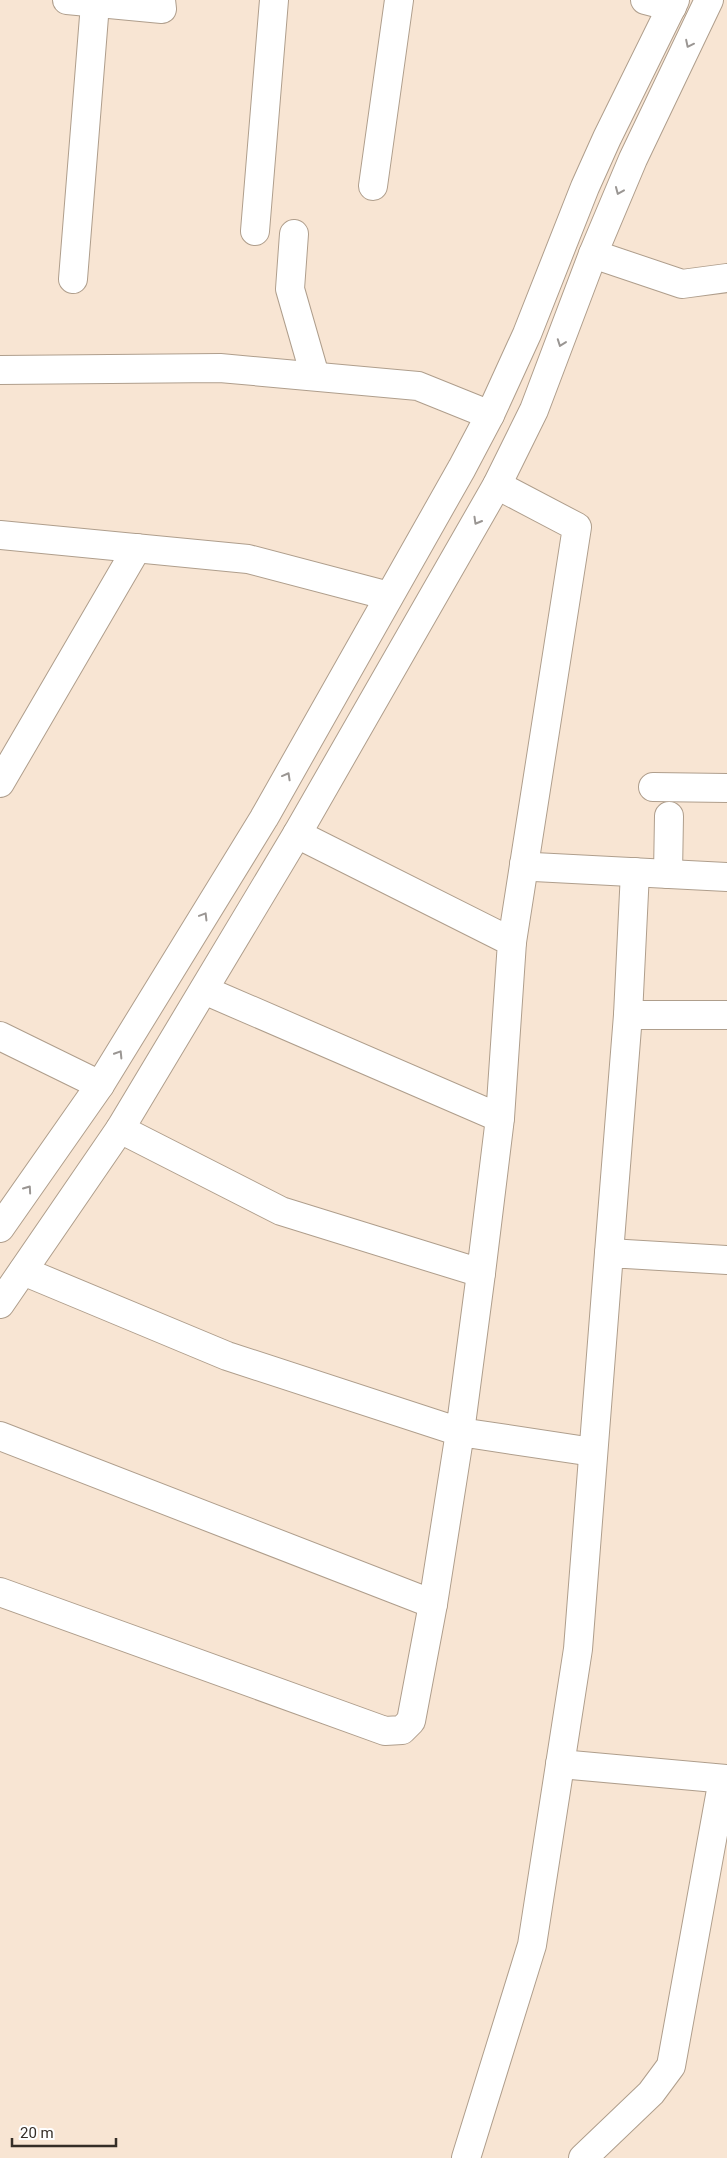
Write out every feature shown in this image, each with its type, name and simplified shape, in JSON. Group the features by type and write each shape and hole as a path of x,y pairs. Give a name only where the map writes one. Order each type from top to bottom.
{"street":[{"path":"67,0 162,10 161,0"},
{"path":"255,231 274,0"},
{"path":"373,186 399,0"},
{"path":"0,1228 100,1085 264,818 490,415 527,334 585,187 673,4 645,0"},
{"path":"0,1304 120,1129 297,834 497,485 534,410 593,254 633,159 709,0"},
{"path":"73,279 95,4"},
{"path":"294,234 290,289 315,376"},
{"path":"593,254 682,284 727,278"},
{"path":"0,370 220,368 315,376 418,386 490,415"},
{"path":"0,1592 385,1731 402,1730 411,1721 460,1432 500,1118 512,942 577,527 497,485"},
{"path":"0,535 248,559 389,596"},
{"path":"0,783 137,548"},
{"path":"653,786 727,788"},
{"path":"668,816 668,874"},
{"path":"297,834 512,942"},
{"path":"524,864 534,867 727,877"},
{"path":"466,2158 532,1945 578,1649 628,1015 635,872"},
{"path":"204,990 500,1118"},
{"path":"628,1015 727,1015"},
{"path":"0,1036 100,1085"},
{"path":"120,1129 281,1211 481,1273"},
{"path":"609,1253 727,1260"},
{"path":"23,1271 227,1356 460,1432 593,1452"},
{"path":"0,1436 432,1604"},
{"path":"560,1764 725,1779 671,2066 651,2093 583,2158"}]}
